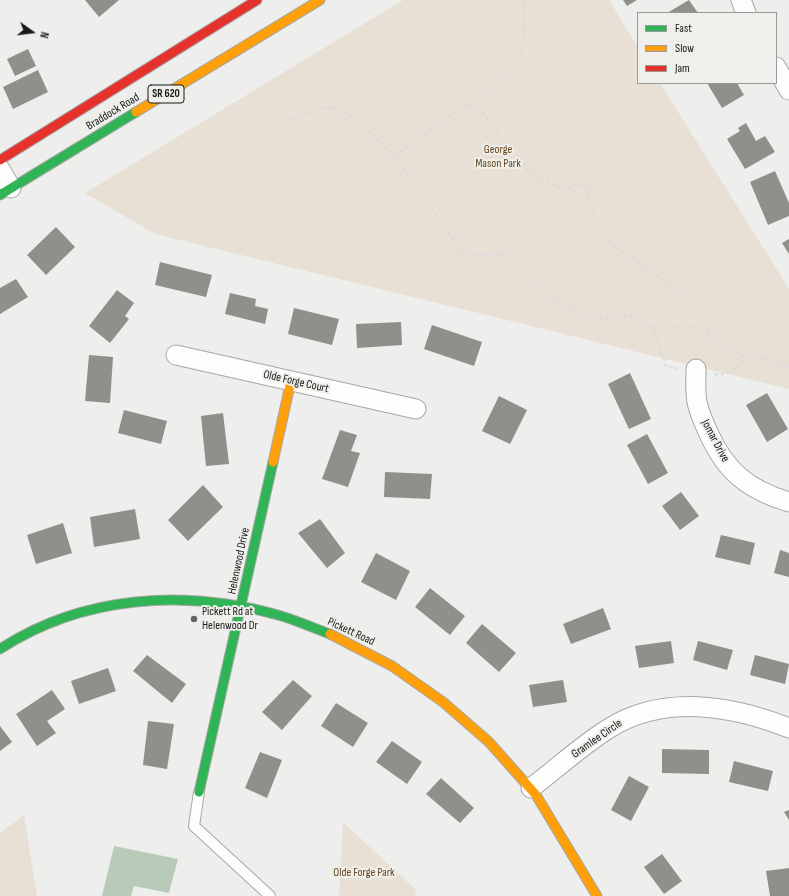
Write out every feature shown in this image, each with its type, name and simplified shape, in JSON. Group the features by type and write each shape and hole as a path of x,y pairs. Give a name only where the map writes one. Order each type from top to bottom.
{"street":[{"name":"Braddock Road","path":"0,160 257,0"},
{"name":"Braddock Road","path":"5,191 320,0"},
{"path":"741,0 746,12"},
{"path":"777,69 789,90"},
{"path":"0,169 5,191"},
{"name":"Olde Forge Court","path":"176,355 416,409"},
{"name":"Jomar Drive","path":"696,369 697,401 700,414 723,460 741,479 755,489 789,502"},
{"name":"Helenwood Drive","path":"199,792 291,381"},
{"name":"Pickett Road","path":"0,649 42,625 77,612 119,602 183,598 242,605 282,616 314,628 361,649 390,665 436,696 474,728 531,788 597,896"},
{"name":"Gramlee Circle","path":"531,788 607,730 627,719 648,711 670,707 699,706 764,719 789,728"}],"lane":[{"path":"199,792 194,826 270,896"}],"path":[{"path":"393,154 406,148 463,107 476,103 505,78 519,59 524,38 525,0"},
{"path":"476,103 515,160 538,179 567,190 575,185 586,185 594,218 611,244 654,273 688,299 712,338"},
{"path":"281,121 301,116 318,108 333,108 354,118 393,154 466,256 505,253 550,296 592,318 639,316 653,328 666,366 678,369 696,369"},
{"path":"653,328 694,327 744,356 768,360 789,366"},
{"path":"715,375 726,374 738,369 744,356"}],"green space":[{"name":"George Mason Park","path":"403,0 609,0 637,45 637,84 661,84 789,289 789,389 155,234 85,193"},
{"path":"24,815 37,896 0,896 0,833"},
{"name":"Olde Forge Park","path":"343,822 416,890 415,896 339,896"}],"shaded area":[{"path":"114,846 178,859 169,893 134,886 131,896 102,896"}],"building":[{"path":"85,0 119,0 99,17"},
{"path":"623,0 637,0 627,6"},
{"path":"689,0 697,12 669,12"},
{"path":"28,49 36,66 15,76 7,59"},
{"path":"38,70 48,92 13,109 3,87"},
{"path":"708,84 738,84 744,95 722,108"},
{"path":"746,123 756,141 765,136 775,152 745,169 727,139 740,131 738,128"},
{"path":"775,171 789,203 789,216 768,225 750,182"},
{"path":"56,227 75,247 46,275 27,255"},
{"path":"789,239 789,254 782,243"},
{"path":"160,262 212,275 206,297 155,285"},
{"path":"16,279 28,297 0,314 0,288"},
{"path":"117,290 134,303 125,316 129,319 110,343 89,326"},
{"path":"230,293 256,299 255,306 268,309 265,324 225,314"},
{"path":"294,308 339,319 332,345 288,334"},
{"path":"401,322 402,345 357,348 356,324"},
{"path":"432,325 482,342 474,366 424,349"},
{"path":"89,355 113,357 110,403 85,401"},
{"path":"630,373 651,419 629,429 608,384"},
{"path":"767,393 788,429 767,442 746,405"},
{"path":"499,396 527,410 510,444 482,431"},
{"path":"124,410 167,421 161,444 118,433"},
{"path":"223,413 229,464 206,466 201,416"},
{"path":"340,430 357,435 351,451 360,453 348,487 322,479"},
{"path":"647,434 668,473 648,484 627,445"},
{"path":"385,472 432,474 430,499 384,497"},
{"path":"203,485 223,507 188,541 168,520"},
{"path":"681,492 699,516 680,530 662,506"},
{"path":"135,509 140,539 94,547 90,517"},
{"path":"320,519 345,553 327,568 298,533"},
{"path":"63,523 72,553 36,564 27,535"},
{"path":"721,535 755,543 750,565 715,557"},
{"path":"780,550 789,553 789,577 774,573"},
{"path":"376,553 410,571 396,600 361,582"},
{"path":"430,588 465,616 450,635 415,607"},
{"path":"603,608 611,629 571,644 563,624"},
{"path":"482,624 516,653 499,672 466,643"},
{"path":"671,641 674,663 639,668 635,646"},
{"path":"698,641 733,650 727,670 693,660"},
{"path":"147,655 186,684 172,703 133,671"},
{"path":"755,655 789,664 785,684 750,675"},
{"path":"108,668 116,691 79,704 71,681"},
{"path":"293,680 312,696 282,730 262,712"},
{"path":"563,680 567,702 533,707 529,685"},
{"path":"52,690 65,709 47,721 56,733 37,746 16,714"},
{"path":"336,703 368,723 353,747 321,726"},
{"path":"148,721 174,724 167,769 143,765"},
{"path":"0,726 12,742 0,751"},
{"path":"392,741 422,762 407,784 376,762"},
{"path":"662,749 709,750 709,774 662,773"},
{"path":"260,752 282,760 267,798 245,788"},
{"path":"734,761 773,771 768,791 729,782"},
{"path":"629,776 649,787 631,821 611,810"},
{"path":"441,778 474,808 460,823 426,794"},
{"path":"789,810 789,820 784,812"},
{"path":"662,854 682,881 664,894 644,867"},
{"path":"789,868 789,896 770,896 766,871"}],"traffic: fast":[{"path":"0,195 136,112"},
{"path":"199,792 273,462"},
{"path":"0,649 32,631 65,617 100,608 135,602 171,600 207,602 243,607 285,617 330,634"}],"traffic: slow":[{"path":"136,112 320,0"},
{"path":"273,462 291,381"},
{"path":"330,634 392,666 443,702 489,742 536,795 597,896"}],"traffic: jam":[{"path":"0,160 257,0"}],"place":[{"name":"Pickett Rd at Helenwood Dr","path":"194,619"}]}
